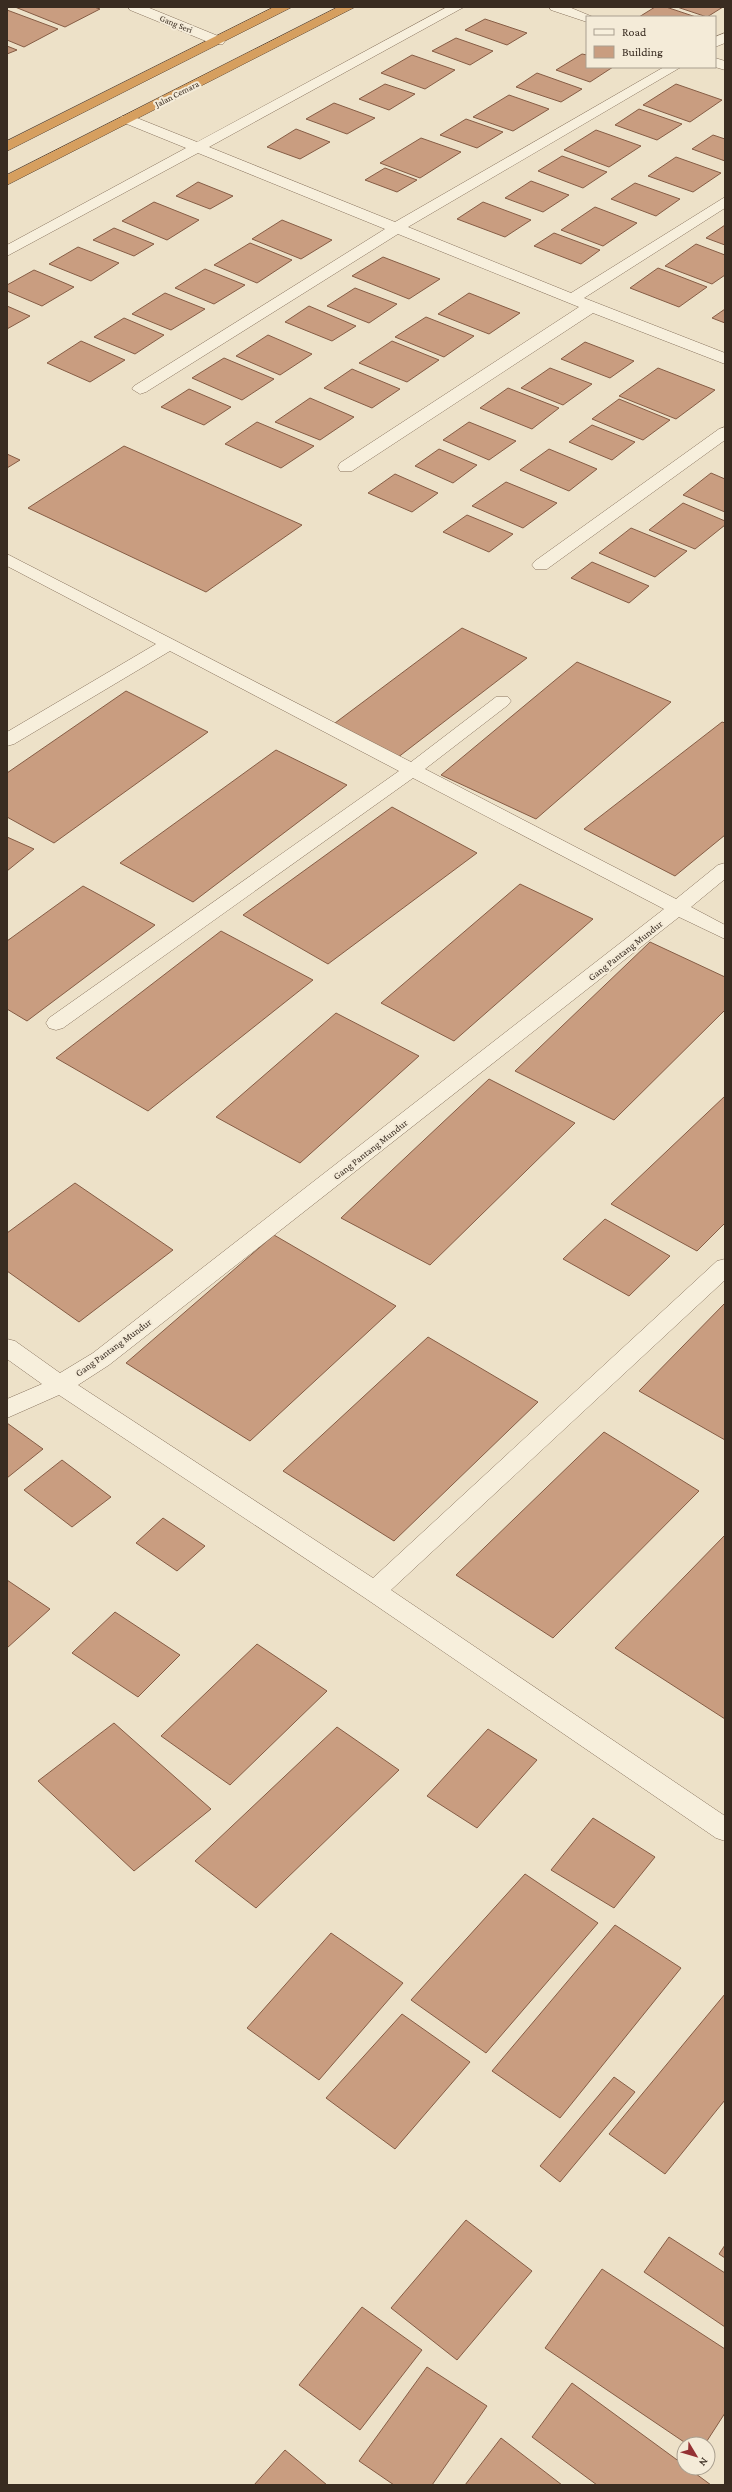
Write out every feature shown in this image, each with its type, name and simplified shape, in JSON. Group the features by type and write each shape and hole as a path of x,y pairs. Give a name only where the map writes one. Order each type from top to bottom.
{"highway":[{"path":"7,147 285,7"},
{"name":"Jalan Cemara","path":"7,181 348,7"}],"street":[{"name":"Gang Seri","path":"135,7 218,41"},
{"path":"7,251 457,7"},
{"path":"556,7 586,18"},
{"path":"716,42 725,36"},
{"path":"140,389 398,227 672,68"},
{"path":"127,119 398,227 572,299 725,359"},
{"path":"572,299 725,202"},
{"path":"346,468 592,306"},
{"path":"542,565 725,432"},
{"path":"7,559 170,643 411,771 725,933"},
{"path":"7,740 170,643"},
{"path":"56,1023 411,771 502,701"},
{"name":"Gang Pantang Mundur","path":"7,1409 60,1385 101,1359 677,909 725,869"},
{"path":"374,1590 725,1267"},
{"path":"7,1347 60,1385 374,1590 724,1829"}],"building":[{"path":"15,7 94,7 100,9 65,27"},
{"path":"655,7 666,7 693,16 641,16"},
{"path":"677,7 723,7 709,16 704,16"},
{"path":"7,10 58,29 24,47 7,40"},
{"path":"485,19 527,33 507,45 465,30"},
{"path":"456,38 493,51 470,65 432,51"},
{"path":"7,46 17,50 7,54"},
{"path":"582,54 586,55 586,68 611,68 590,82 556,70"},
{"path":"412,55 455,70 425,89 381,73"},
{"path":"537,73 582,89 561,102 516,87"},
{"path":"385,84 415,94 389,110 359,99"},
{"path":"676,84 722,100 690,122 643,105"},
{"path":"509,95 549,109 513,131 473,117"},
{"path":"334,103 375,118 347,134 306,119"},
{"path":"639,109 682,124 657,140 615,125"},
{"path":"466,119 503,132 477,148 440,135"},
{"path":"296,129 330,142 300,159 267,147"},
{"path":"596,130 641,146 609,167 564,150"},
{"path":"713,135 725,139 725,161 692,149"},
{"path":"421,138 461,152 420,178 380,163"},
{"path":"562,156 607,172 583,188 538,171"},
{"path":"676,157 721,173 693,192 648,176"},
{"path":"385,168 417,180 397,192 365,180"},
{"path":"531,181 569,195 543,212 505,198"},
{"path":"198,182 233,196 210,209 176,196"},
{"path":"635,183 680,199 656,216 611,199"},
{"path":"154,202 199,220 167,240 122,221"},
{"path":"483,202 531,220 505,237 457,219"},
{"path":"595,207 637,223 603,246 561,230"},
{"path":"282,220 332,240 301,259 252,239"},
{"path":"725,225 725,245 706,238"},
{"path":"114,228 154,244 134,256 93,240"},
{"path":"554,233 600,250 581,264 534,246"},
{"path":"250,243 292,260 257,283 214,265"},
{"path":"696,244 725,255 725,275 712,284 665,266"},
{"path":"78,247 119,263 91,281 49,264"},
{"path":"383,257 440,279 409,299 352,276"},
{"path":"658,268 707,287 679,307 630,288"},
{"path":"205,269 245,285 214,304 175,288"},
{"path":"34,270 74,287 42,306 7,291 7,285"},
{"path":"355,288 397,304 369,323 327,306"},
{"path":"165,293 205,309 171,330 132,314"},
{"path":"469,293 520,313 489,334 438,314"},
{"path":"7,306 30,316 7,329"},
{"path":"309,306 356,326 332,341 285,322"},
{"path":"725,309 725,323 712,318"},
{"path":"426,317 474,336 444,357 395,337"},
{"path":"124,318 164,335 135,354 94,337"},
{"path":"268,335 312,354 280,375 236,356"},
{"path":"81,341 125,360 90,382 47,363"},
{"path":"392,341 439,360 407,382 359,363"},
{"path":"585,342 634,361 610,378 561,359"},
{"path":"224,358 274,379 242,400 192,378"},
{"path":"550,368 592,384 563,405 521,388"},
{"path":"658,368 715,390 676,419 619,396"},
{"path":"352,369 400,389 372,408 324,388"},
{"path":"508,388 559,408 532,429 480,408"},
{"path":"189,389 231,407 204,425 161,407"},
{"path":"310,398 354,417 320,440 275,422"},
{"path":"619,399 670,420 643,440 592,419"},
{"path":"257,422 314,446 281,468 225,444"},
{"path":"469,422 516,441 489,460 443,440"},
{"path":"592,425 635,442 612,460 569,442"},
{"path":"124,446 302,525 206,592 28,508"},
{"path":"439,449 477,465 453,483 415,466"},
{"path":"549,449 597,469 569,491 520,470"},
{"path":"7,454 20,460 7,468"},
{"path":"711,473 725,479 725,512 683,495"},
{"path":"395,474 438,493 412,512 368,493"},
{"path":"506,482 557,503 523,528 472,506"},
{"path":"683,503 725,521 725,525 695,549 649,530"},
{"path":"467,515 513,534 489,552 443,532"},
{"path":"631,528 687,551 655,577 599,553"},
{"path":"592,562 649,586 629,603 571,578"},
{"path":"462,628 527,658 397,758 331,726"},
{"path":"577,662 671,702 536,819 441,775"},
{"path":"126,691 208,732 54,843 7,817 7,773"},
{"path":"722,722 725,723 725,835 675,876 584,829"},
{"path":"276,750 347,785 193,902 120,863"},
{"path":"392,807 477,853 328,964 243,915"},
{"path":"7,837 34,849 7,871"},
{"path":"520,884 593,919 454,1041 381,1003"},
{"path":"83,886 155,925 27,1021 7,1009 7,941"},
{"path":"221,931 313,980 148,1111 56,1058"},
{"path":"650,942 725,977 725,1010 614,1120 515,1071"},
{"path":"336,1013 419,1056 300,1163 216,1117"},
{"path":"489,1079 575,1123 430,1265 341,1218"},
{"path":"725,1096 725,1223 697,1251 611,1204"},
{"path":"75,1183 173,1250 79,1322 7,1271 7,1233"},
{"path":"605,1219 670,1256 629,1296 563,1259"},
{"path":"274,1235 396,1306 250,1441 126,1363"},
{"path":"725,1303 725,1440 639,1391"},
{"path":"428,1337 538,1402 394,1541 283,1471"},
{"path":"7,1423 43,1449 7,1478"},
{"path":"604,1432 699,1491 553,1638 456,1575"},
{"path":"62,1460 111,1497 72,1527 24,1490"},
{"path":"163,1518 205,1546 177,1571 136,1543"},
{"path":"725,1535 725,1719 615,1648"},
{"path":"7,1580 50,1609 7,1648"},
{"path":"115,1612 180,1655 138,1697 72,1653"},
{"path":"257,1644 327,1691 230,1785 161,1736"},
{"path":"114,1723 211,1809 134,1871 38,1781"},
{"path":"337,1727 399,1770 256,1908 195,1861"},
{"path":"488,1729 537,1760 477,1828 427,1796"},
{"path":"593,1818 655,1857 614,1908 551,1870"},
{"path":"525,1874 598,1923 486,2053 411,2000"},
{"path":"615,1925 681,1968 560,2118 492,2071"},
{"path":"331,1933 403,1983 319,2080 247,2028"},
{"path":"725,1994 725,2100 665,2174 609,2134"},
{"path":"402,2014 470,2062 395,2149 326,2098"},
{"path":"614,2077 635,2092 560,2182 540,2166"},
{"path":"466,2220 532,2271 457,2360 391,2308"},
{"path":"669,2237 725,2273 725,2327 644,2272"},
{"path":"725,2245 725,2258 719,2254"},
{"path":"602,2269 725,2349 725,2413 710,2436 676,2437 545,2348"},
{"path":"362,2307 422,2350 360,2430 299,2385"},
{"path":"427,2367 487,2406 432,2485 394,2485 359,2461"},
{"path":"572,2383 676,2459 676,2476 699,2476 711,2485 597,2485 532,2437"},
{"path":"501,2438 562,2485 465,2485"},
{"path":"285,2450 327,2485 254,2485"}]}
